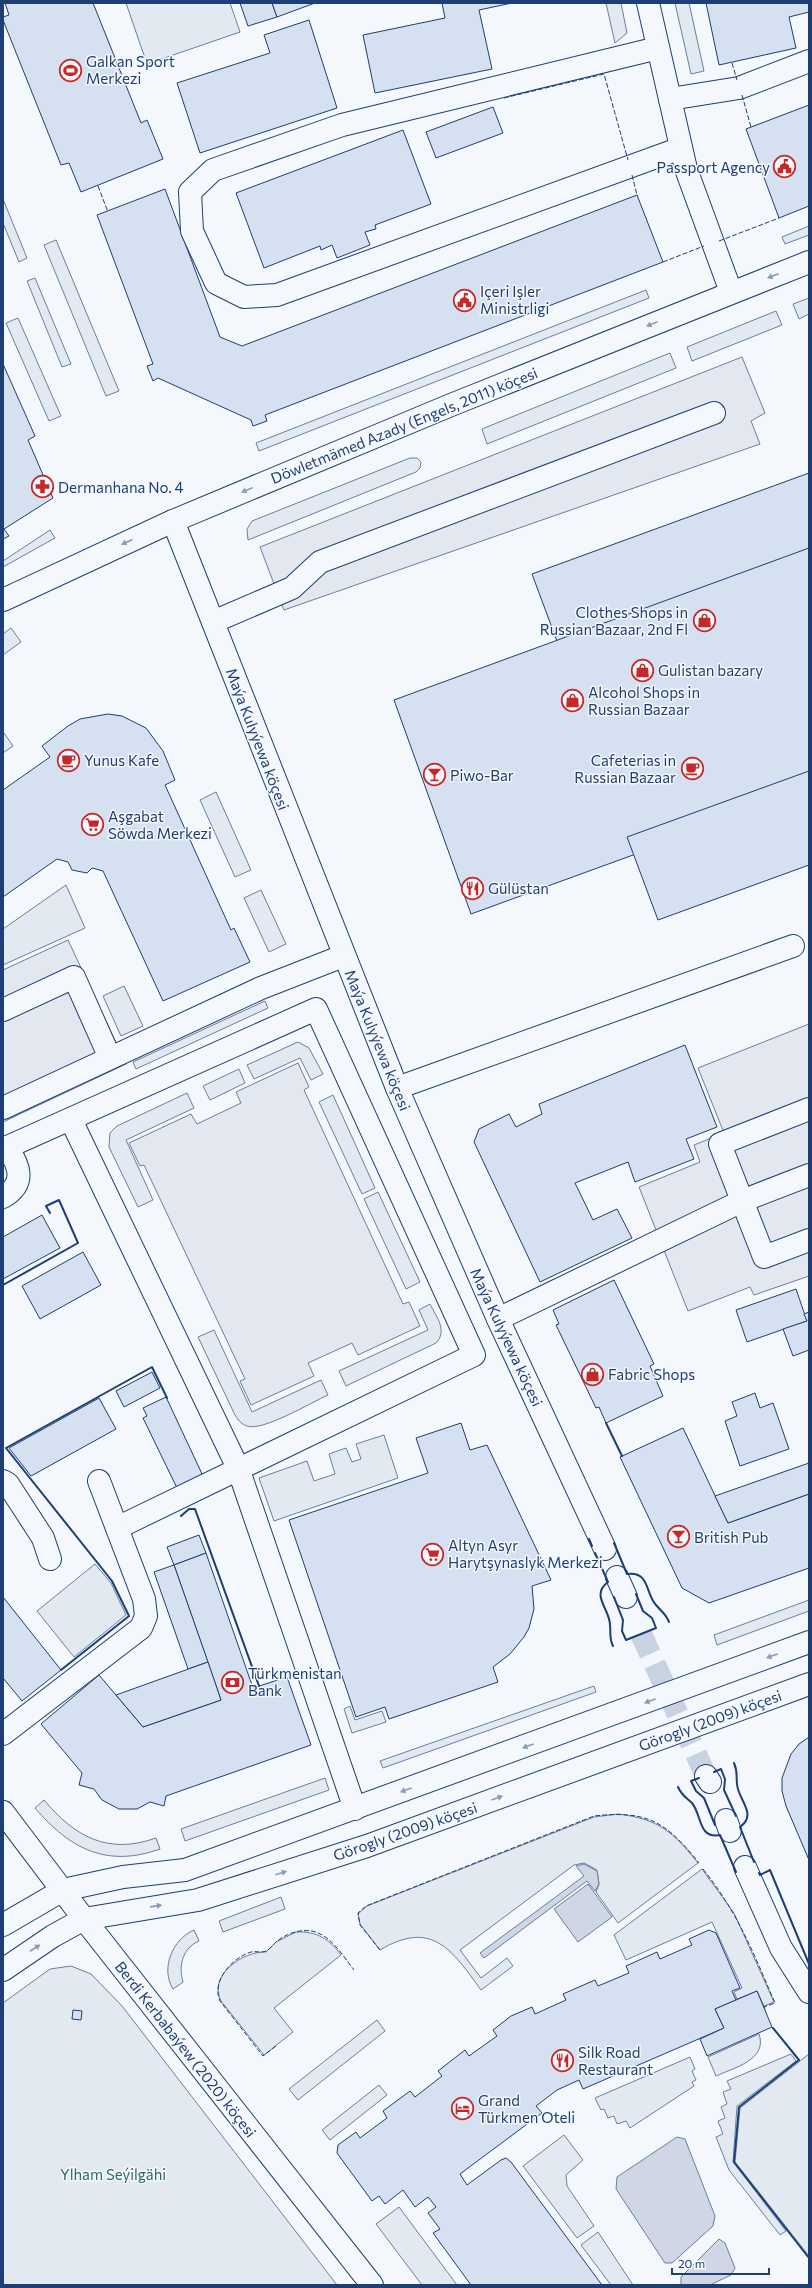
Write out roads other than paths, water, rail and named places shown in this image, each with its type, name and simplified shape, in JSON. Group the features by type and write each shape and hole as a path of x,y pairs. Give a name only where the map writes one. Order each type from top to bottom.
{"street":[{"path":"648,3 686,169 732,292"},
{"path":"658,48 342,125 213,170 190,192 192,231 216,283 244,297 277,295 681,148"},
{"path":"670,99 739,88 809,61"},
{"name":"Döwletmämed Azady (Engels, 2011) köçesi","path":"3,600 173,521 451,405 809,262"},
{"path":"213,622 292,588 320,562 714,413"},
{"name":"Maýa Kulyýewa köçesi","path":"173,521 343,956 397,1088 498,1319 605,1549"},
{"path":"397,1088 793,946"},
{"path":"3,1108 261,988 343,956"},
{"path":"3,1010 74,977 110,1058"},
{"path":"3,1197 10,1193 18,1179 18,1165 5,1148 72,1120 316,1009 474,1355 238,1468 117,1528"},
{"path":"809,1109 720,1144 764,1257 809,1240"},
{"path":"72,1120 238,1468 355,1809"},
{"path":"498,1319 742,1201 809,1175"},
{"path":"3,1481 8,1484 43,1538 50,1558"},
{"path":"3,1734 141,1628 146,1616 144,1599 99,1481"},
{"path":"617,1577 626,1597"},
{"path":"3,1926 63,1890 123,1877 185,1870 809,1642"},
{"name":"Görogly (2009) köçesi","path":"3,1970 53,1936 84,1919 198,1900 367,1846 809,1684"},
{"name":"Berdi Kerbabaýew (2020) köçesi","path":"3,1812 84,1919 372,2285"},
{"path":"745,1867 781,1948 809,1992"}],"tunnel":[{"path":"641,1634 706,1776"}],"place":[{"name":"Galkan Sport Merkezi","path":"71,70"},
{"name":"Passport Agency","path":"785,167"},
{"name":"Içeri Işler Ministrligi","path":"464,300"},
{"name":"Dermanhana No. 4","path":"43,487"},
{"name":"Clothes Shops in Russian Bazaar, 2nd Fl","path":"704,621"},
{"name":"Gulistan bazary","path":"642,670"},
{"name":"Alcohol Shops in Russian Bazaar","path":"573,701"},
{"name":"Yunus Kafe","path":"68,760"},
{"name":"Cafeterias in Russian Bazaar","path":"692,769"},
{"name":"Piwo-Bar","path":"434,775"},
{"name":"Aşgabat Söwda Merkezi","path":"93,825"},
{"name":"Gülüstan","path":"472,888"},
{"name":"Fabric Shops","path":"593,1374"},
{"name":"British Pub","path":"678,1537"},
{"name":"Altyn Asyr Harytşynaslyk Merkezi","path":"432,1554"},
{"name":"Türkmenistan Bank","path":"233,1682"},
{"name":"Silk Road Restaurant","path":"562,2061"},
{"name":"Grand Türkmen Oteli","path":"462,2109"}],"park label":[{"name":"Ylham Seýilgähi","path":"113,2174"}]}
